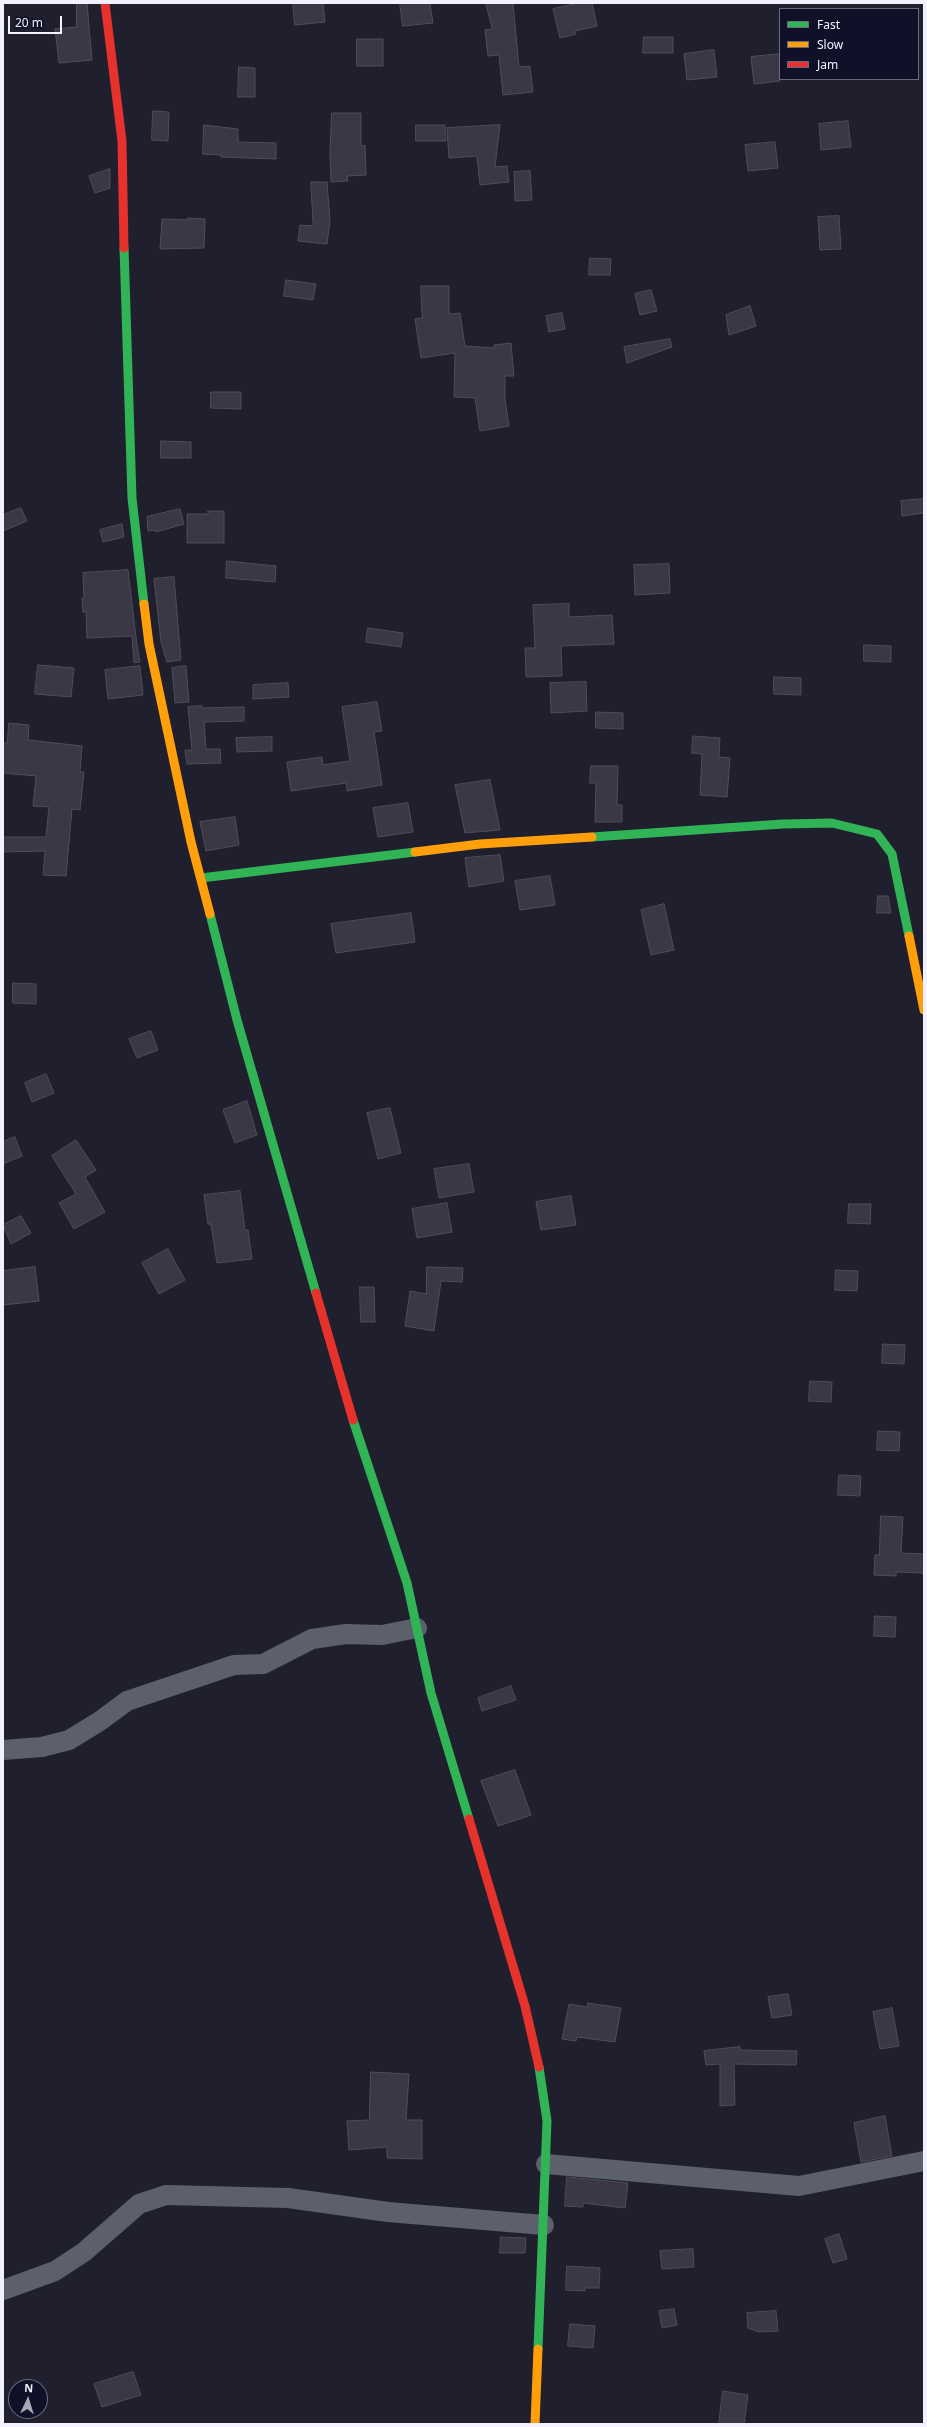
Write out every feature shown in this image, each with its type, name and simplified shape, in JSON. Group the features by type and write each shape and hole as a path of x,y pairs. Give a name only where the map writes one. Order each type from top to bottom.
{"street":[{"path":"105,3 122,141 127,392 132,498 149,644 201,878 283,1182 346,1399 407,1583 431,1694 527,2014 538,2060 547,2121 535,2424"},
{"path":"201,878 480,844 783,824 832,823 877,834 892,854 924,1010"},
{"path":"3,1750 42,1747 70,1740 127,1701 234,1665 263,1664 312,1639 346,1634 382,1635 417,1628"},
{"path":"546,2164 799,2186 924,2161"},
{"path":"3,2290 55,2271 84,2252 139,2204 166,2195 288,2198 388,2212 544,2225"}],"building":[{"path":"77,3 87,3 92,60 59,63 55,29 76,27"},
{"path":"293,3 323,3 325,22 295,25"},
{"path":"400,3 430,3 433,23 403,26"},
{"path":"486,3 513,3 519,67 530,66 533,92 503,95 499,55 488,56 485,30 492,29"},
{"path":"579,3 592,3 597,26 575,31 576,34 560,38 553,9"},
{"path":"644,37 673,37 673,53 643,53"},
{"path":"357,39 383,39 383,66 357,66"},
{"path":"714,50 717,77 687,80 684,54"},
{"path":"779,54 780,81 754,84 751,57"},
{"path":"239,67 255,68 255,97 238,97"},
{"path":"153,111 169,112 168,141 152,140"},
{"path":"332,113 361,113 361,146 365,145 366,175 347,176 348,181 331,182 330,152"},
{"path":"848,121 851,147 821,150 819,124"},
{"path":"204,125 238,129 238,142 276,143 276,159 221,157 221,155 203,154"},
{"path":"416,125 445,125 446,141 416,141"},
{"path":"500,125 495,167 507,166 509,182 480,185 477,156 449,158 447,128"},
{"path":"775,142 778,168 748,171 745,145"},
{"path":"110,169 110,188 95,193 89,176"},
{"path":"530,171 532,200 515,201 514,172"},
{"path":"311,182 327,182 330,221 327,244 298,241 300,225 313,226"},
{"path":"839,216 841,249 820,250 818,217"},
{"path":"188,218 205,219 204,248 160,249 162,219 188,220"},
{"path":"590,258 611,259 610,275 589,275"},
{"path":"286,280 316,284 313,300 284,296"},
{"path":"421,286 449,286 449,314 460,313 465,346 494,348 494,345 511,343 514,376 505,376 505,399 509,426 480,431 475,398 454,397 455,353 421,358 415,319 422,318"},
{"path":"651,290 657,311 640,315 635,294"},
{"path":"750,306 756,326 729,335 726,315"},
{"path":"562,313 565,329 549,332 546,316"},
{"path":"670,339 672,347 627,363 624,347"},
{"path":"211,392 241,392 241,409 211,408"},
{"path":"161,441 191,442 191,458 161,458"},
{"path":"924,499 924,513 902,516 901,501"},
{"path":"21,508 27,521 3,531 3,515"},
{"path":"180,509 184,524 156,532 155,530 148,531 147,517"},
{"path":"208,511 224,511 224,543 187,543 187,514 208,514"},
{"path":"122,524 124,537 103,542 100,530"},
{"path":"227,561 276,566 275,582 226,578"},
{"path":"669,564 670,593 635,595 634,565"},
{"path":"128,570 140,662 134,663 132,636 87,638 86,612 83,612 82,598 84,598 83,573"},
{"path":"174,577 181,660 167,662 161,642 154,579"},
{"path":"569,604 569,617 612,615 614,644 561,646 562,676 526,677 525,648 535,648 533,605"},
{"path":"368,628 403,633 401,647 366,642"},
{"path":"864,645 891,646 891,662 864,661"},
{"path":"38,665 74,668 71,697 35,694"},
{"path":"140,666 143,695 108,699 105,670"},
{"path":"186,666 189,702 175,703 172,668"},
{"path":"774,677 801,678 801,695 774,694"},
{"path":"586,682 587,711 551,713 550,683"},
{"path":"288,683 289,697 253,699 253,685"},
{"path":"377,702 382,731 374,732 382,785 347,791 346,783 291,791 287,762 322,757 323,765 350,761 342,707"},
{"path":"202,706 202,708 244,707 244,721 204,722 206,749 220,749 221,763 187,764 185,750 192,750 188,707"},
{"path":"596,712 623,713 623,729 596,728"},
{"path":"9,723 29,725 28,740 82,746 80,772 84,772 80,810 72,809 66,876 43,875 45,851 3,852 3,837 46,837 49,807 33,806 36,776 3,773 3,743 7,743"},
{"path":"693,736 720,738 719,757 730,758 727,797 700,795 702,754 692,753"},
{"path":"272,737 272,751 237,752 236,738"},
{"path":"591,766 618,766 617,805 622,805 622,822 595,822 596,783 590,783"},
{"path":"490,780 500,830 465,833 455,785"},
{"path":"408,803 413,832 378,837 373,808"},
{"path":"235,817 239,845 206,851 200,822"},
{"path":"500,855 504,881 469,887 465,858"},
{"path":"550,876 555,905 520,910 515,881"},
{"path":"878,896 888,896 891,913 877,913"},
{"path":"664,904 674,950 651,955 641,910"},
{"path":"411,913 415,942 336,953 331,924"},
{"path":"13,983 36,984 36,1004 13,1003"},
{"path":"151,1031 158,1050 137,1058 129,1039"},
{"path":"46,1074 54,1093 32,1102 25,1083"},
{"path":"247,1101 257,1135 235,1143 223,1110"},
{"path":"390,1108 401,1153 378,1159 367,1113"},
{"path":"15,1137 22,1156 3,1164 3,1142"},
{"path":"76,1140 96,1170 85,1177 105,1212 74,1229 59,1203 76,1194 52,1156"},
{"path":"469,1164 474,1192 439,1198 434,1169"},
{"path":"240,1191 245,1230 248,1230 252,1259 217,1263 211,1224 208,1224 204,1195"},
{"path":"571,1196 576,1225 541,1230 536,1202"},
{"path":"447,1203 452,1232 417,1238 412,1209"},
{"path":"849,1204 871,1204 870,1224 848,1223"},
{"path":"21,1216 31,1233 11,1244 3,1225"},
{"path":"168,1249 185,1280 159,1294 142,1263"},
{"path":"35,1267 39,1301 3,1305 3,1271"},
{"path":"427,1267 463,1268 462,1282 441,1281 434,1331 405,1326 410,1291 426,1294"},
{"path":"836,1270 858,1271 857,1291 835,1290"},
{"path":"360,1287 374,1287 375,1322 361,1322"},
{"path":"883,1344 905,1345 904,1364 882,1363"},
{"path":"810,1381 832,1382 831,1402 809,1401"},
{"path":"878,1431 900,1432 899,1451 877,1450"},
{"path":"839,1475 861,1476 860,1496 838,1495"},
{"path":"881,1516 903,1517 901,1553 924,1554 923,1573 896,1572 896,1576 874,1575 875,1555 879,1555"},
{"path":"875,1616 896,1617 895,1637 874,1636"},
{"path":"511,1686 516,1700 482,1711 478,1698"},
{"path":"515,1770 531,1815 498,1826 481,1781"},
{"path":"788,1994 792,2015 772,2018 768,1997"},
{"path":"588,2003 621,2008 615,2042 577,2037 576,2041 562,2039 569,2004 587,2007"},
{"path":"892,2008 899,2046 880,2049 873,2012"},
{"path":"740,2047 740,2050 797,2051 796,2065 734,2064 735,2105 720,2106 720,2064 706,2065 704,2051"},
{"path":"371,2072 409,2074 406,2120 422,2120 422,2159 387,2158 387,2147 349,2150 347,2121 369,2120"},
{"path":"885,2116 892,2156 861,2162 854,2123"},
{"path":"567,2177 628,2183 625,2208 583,2203 583,2207 565,2206"},
{"path":"839,2234 847,2259 833,2263 825,2239"},
{"path":"501,2237 526,2238 525,2253 500,2253"},
{"path":"693,2249 694,2267 662,2269 660,2251"},
{"path":"567,2266 600,2268 599,2288 585,2288 585,2291 566,2290"},
{"path":"674,2309 677,2325 662,2328 659,2311"},
{"path":"776,2311 778,2331 759,2332 748,2328 747,2313"},
{"path":"570,2324 595,2326 593,2348 568,2346"},
{"path":"133,2372 141,2395 102,2407 94,2384"},
{"path":"723,2391 748,2395 744,2424 719,2424"}],"traffic: fast":[{"path":"124,248 132,498 144,604"},
{"path":"592,837 783,824 832,823 877,834 892,854 909,936"},
{"path":"201,878 415,852"},
{"path":"210,914 237,1020 316,1293"},
{"path":"353,1420 407,1583 431,1693 469,1819"},
{"path":"538,2349 547,2121 539,2067"}],"traffic: slow":[{"path":"144,604 149,644 191,842 210,914"},
{"path":"415,852 480,844 592,837"},
{"path":"909,936 924,1010"},
{"path":"535,2424 538,2349"}],"traffic: jam":[{"path":"105,3 122,141 124,248"},
{"path":"316,1293 353,1420"},
{"path":"469,1819 525,2006 539,2067"}]}
